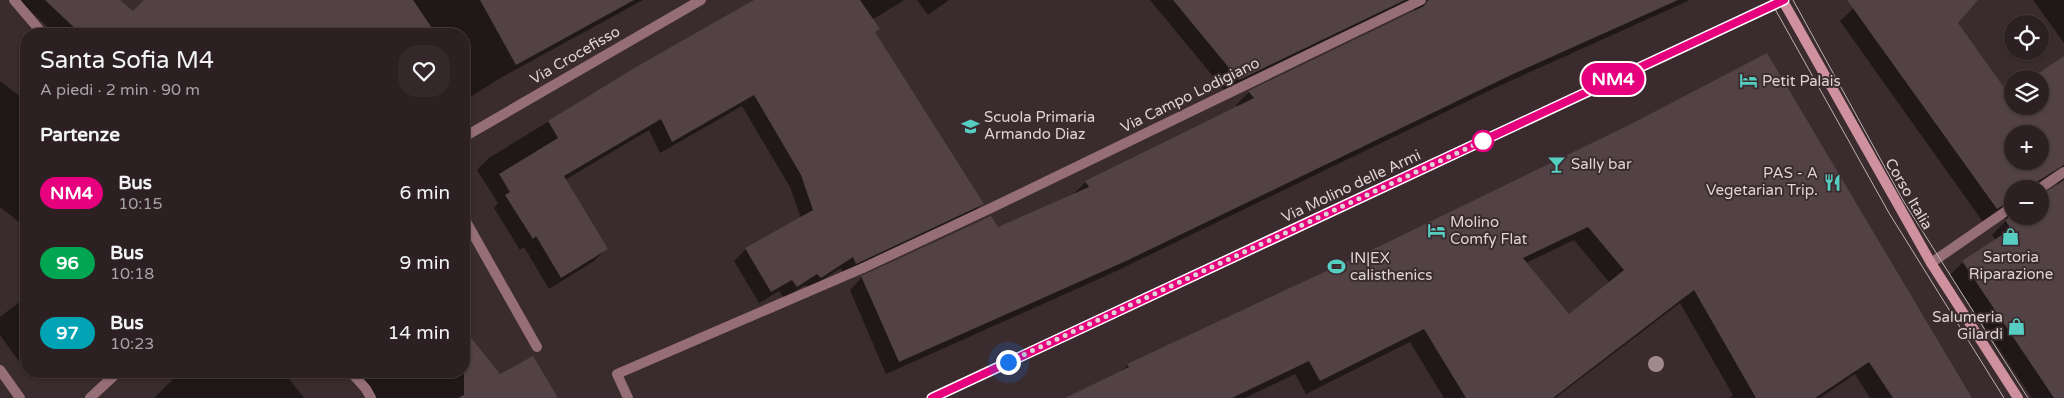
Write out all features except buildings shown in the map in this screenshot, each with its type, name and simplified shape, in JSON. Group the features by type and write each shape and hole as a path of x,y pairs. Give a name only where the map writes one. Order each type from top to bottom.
{"street":[{"path":"14,0 38,28"},
{"name":"Via Crocefisso","path":"470,134 701,0"},
{"name":"Via Campo Lodigiano","path":"628,398 617,374 863,268 1421,0"},
{"name":"Corso Italia","path":"1783,0 1931,263 2018,398"},
{"name":"Via Molino delle Armi","path":"932,398 1783,0"},
{"path":"2049,182 2064,172"},
{"path":"1931,263 2004,213"},
{"path":"470,229 537,347"},
{"path":"0,370 20,398"},
{"path":"90,398 111,378"},
{"path":"356,378 366,389 370,398"}],"tram line":[{"path":"1770,0 1889,213 2004,398"},
{"path":"1793,0 1904,202 2028,398"}],"bus line":[{"name":"NM4","path":"932,398 1784,0"}],"place":[{"name":"Petit Palais","path":"1748,81"},
{"name":"Scuola Primaria Armando Diaz","path":"970,126"},
{"name":"Sally bar","path":"1557,164"},
{"name":"PAS - A Vegetarian Trip.","path":"1832,182"},
{"name":"Molino Comfy Flat","path":"1436,231"},
{"name":"Sartoria Riparazione","path":"2011,236"},
{"name":"IN|EX calisthenics","path":"1336,267"},
{"name":"Salumeria Gilardi","path":"2017,326"}],"route":[{"path":"1008,362 1485,140 1483,141"}]}
